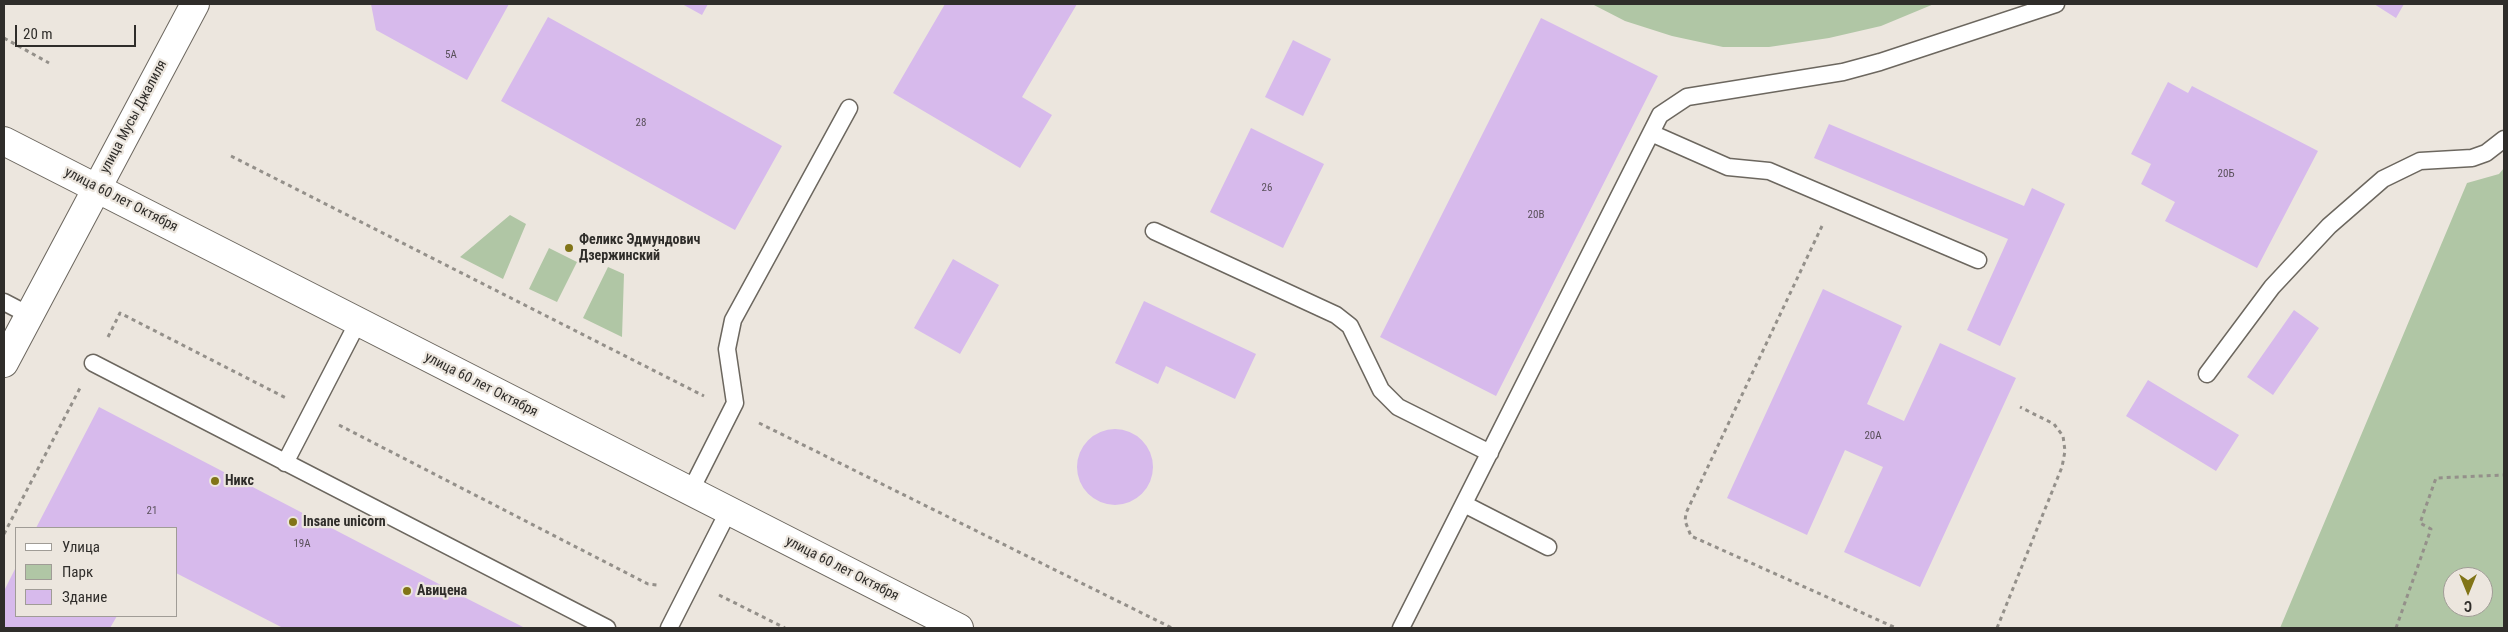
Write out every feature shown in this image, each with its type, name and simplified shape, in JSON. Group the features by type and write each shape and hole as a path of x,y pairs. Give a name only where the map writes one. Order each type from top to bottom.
{"main road":[{"name":"улица Мусы Джалиля","path":"4,363 195,4"},
{"name":"улица 60 лет Октября","path":"4,141 959,628"}],"lane":[{"path":"1401,628 1660,115 1687,97 1843,72 1880,62 2056,4"},
{"path":"690,492 736,403 727,349 733,320 849,108"},
{"path":"1651,133 1728,167 1770,171 1978,260"},
{"path":"2207,374 2272,287 2329,226 2383,179 2420,160 2472,158 2486,153 2504,139"},
{"path":"1154,231 1336,315 1350,326 1381,390 1398,407 1490,453"},
{"path":"4,302 29,315"},
{"path":"285,463 358,322"},
{"path":"93,364 607,628"},
{"path":"1464,504 1548,547"},
{"path":"669,628 729,510"}],"path":[{"path":"4,38 49,63"},
{"path":"1835,199 1691,504 1685,521 1691,536 1896,628"},
{"path":"4,534 120,313 648,584 713,592 786,628"},
{"path":"1997,628 2062,467 2065,451 2064,436 2054,424 2020,407"},
{"path":"2396,628 2431,529 2420,523 2436,478 2504,475"}],"green space":[{"path":"1592,4 1934,4 1881,26 1829,38 1769,47 1723,47 1672,36 1625,21"},
{"path":"2504,168 2504,628 2280,628 2467,183 2499,174"},
{"path":"510,215 526,224 503,279 460,257"},
{"path":"549,248 577,262 557,302 529,289"},
{"path":"608,267 624,274 622,337 583,318"}],"building":[{"path":"371,4 509,4 467,80 376,30"},
{"path":"682,4 708,4 702,15"},
{"path":"945,4 1077,4 1022,97 1052,115 1020,168 893,93"},
{"path":"2374,4 2404,4 2396,18"},
{"path":"548,17 782,146 735,230 501,101"},
{"path":"1541,18 1658,76 1496,396 1380,337"},
{"path":"1293,40 1331,59 1303,116 1265,97"},
{"path":"2168,82 2188,93 2192,86 2318,151 2257,268 2165,221 2175,202 2141,184 2151,164 2131,154"},
{"path":"1829,124 2024,206 2032,188 2065,204 2000,346 1967,330 2008,239 1814,158"},
{"path":"1251,128 1324,164 1283,248 1210,212"},
{"path":"953,259 999,285 960,354 914,328"},
{"path":"1823,289 1902,326 1867,404 1904,421 1940,343 2016,378 1920,587 1844,552 1883,467 1845,450 1807,535 1727,498"},
{"path":"1144,301 1256,354 1235,399 1166,366 1158,384 1115,363"},
{"path":"2294,310 2319,328 2273,395 2247,377"},
{"path":"2148,380 2239,435 2216,471 2126,416"},
{"path":"99,407 525,628 283,628 178,574 178,527 37,527"},
{"path":"1115,429 1129,432 1142,440 1150,453 1153,467 1150,481 1142,494 1129,502 1115,505 1101,502 1088,494 1080,481 1077,467 1080,453 1088,440 1101,432"},
{"path":"15,569 15,617 116,617 110,628 4,628 4,591"}],"place":[{"name":"Феликс Эдмундович Дзержинский","path":"569,248"},
{"name":"Никс","path":"215,481"},
{"name":"Insane unicorn","path":"293,522"},
{"name":"Авицена","path":"407,591"}]}
